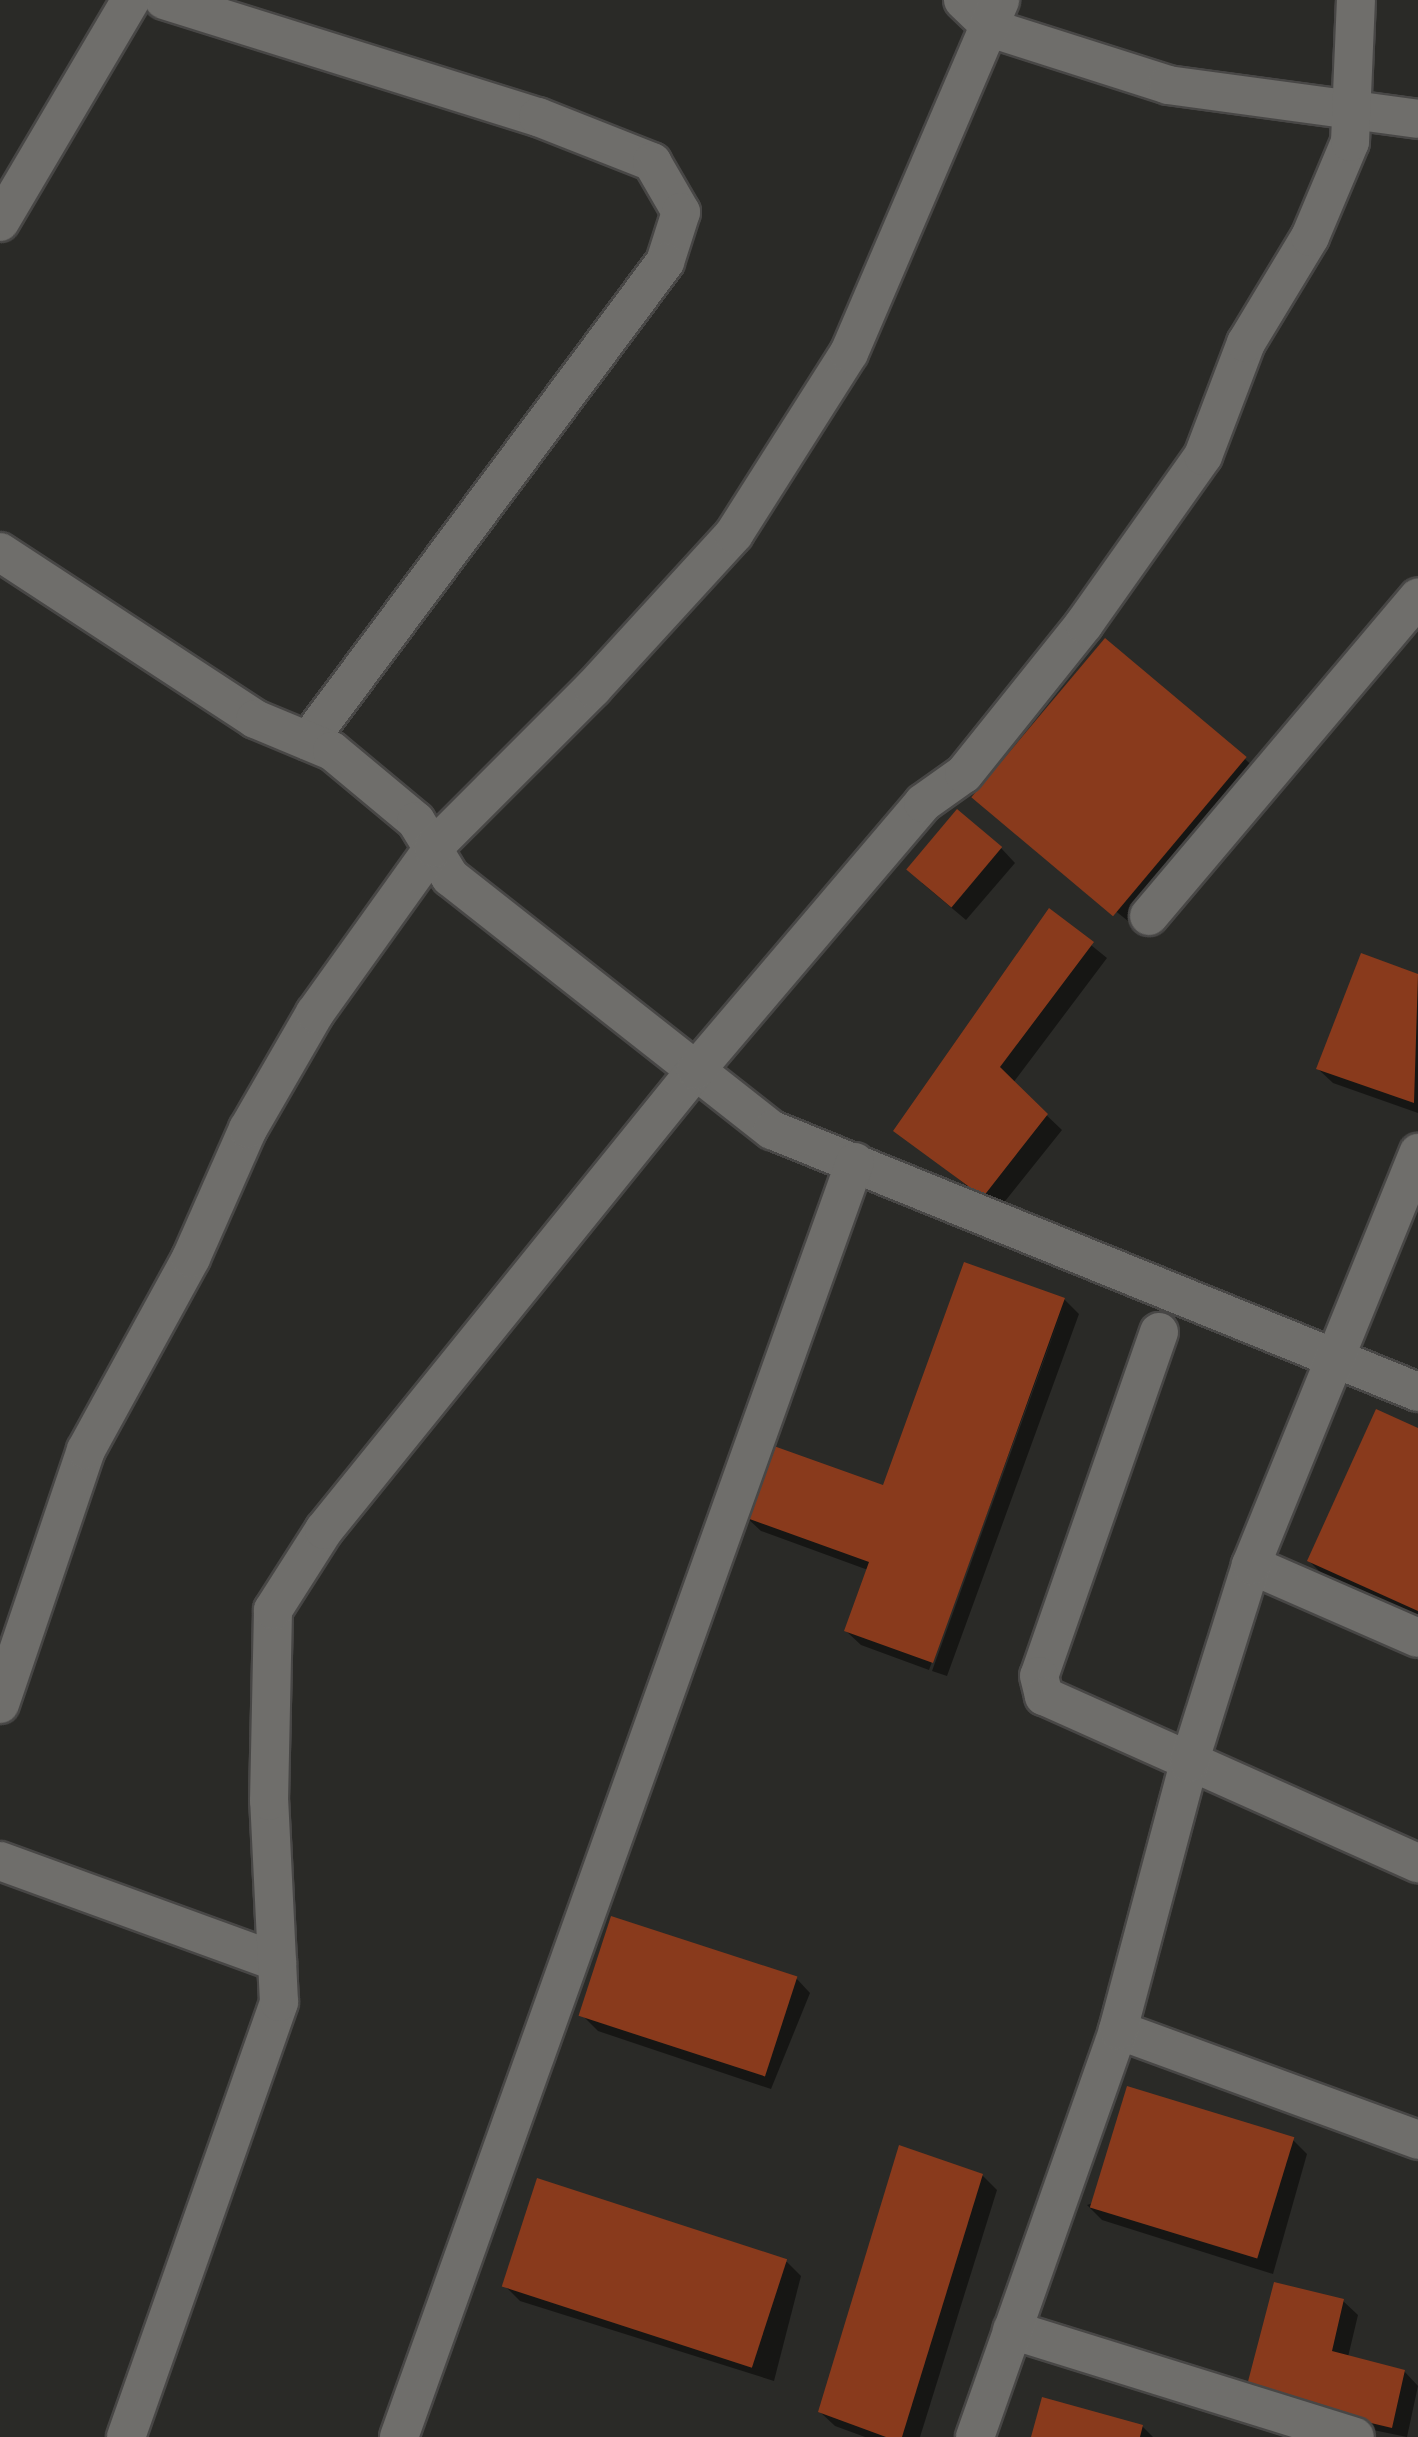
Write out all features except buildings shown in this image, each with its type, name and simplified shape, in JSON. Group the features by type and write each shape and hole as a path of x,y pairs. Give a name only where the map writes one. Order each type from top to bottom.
{"street":[{"path":"0,222 131,0"},
{"path":"164,0 537,117 652,162 681,212 665,262 308,741"},
{"path":"963,0 1168,85 1418,119"},
{"path":"125,2437 279,2002 269,1801 273,1610 324,1530 696,1070 923,803 964,774 1084,624 1203,456 1246,343 1310,237 1350,142 1356,0"},
{"path":"0,1704 86,1450 191,1258 248,1129 315,1013 433,848 603,678 734,534 849,353 996,15"},
{"path":"0,552 255,719 332,751 416,821 450,877 772,1130 1418,1392"},
{"path":"1149,916 1418,598"},
{"path":"975,2437 1118,2030 1189,1763 1251,1565 1418,1153"},
{"path":"399,2437 855,1162"},
{"path":"1159,1332 1039,1676 1044,1696 1418,1863"},
{"path":"1251,1565 1418,1638"},
{"path":"0,1861 277,1962"},
{"path":"1118,2030 1418,2140"},
{"path":"1012,2330 1355,2437"}]}
